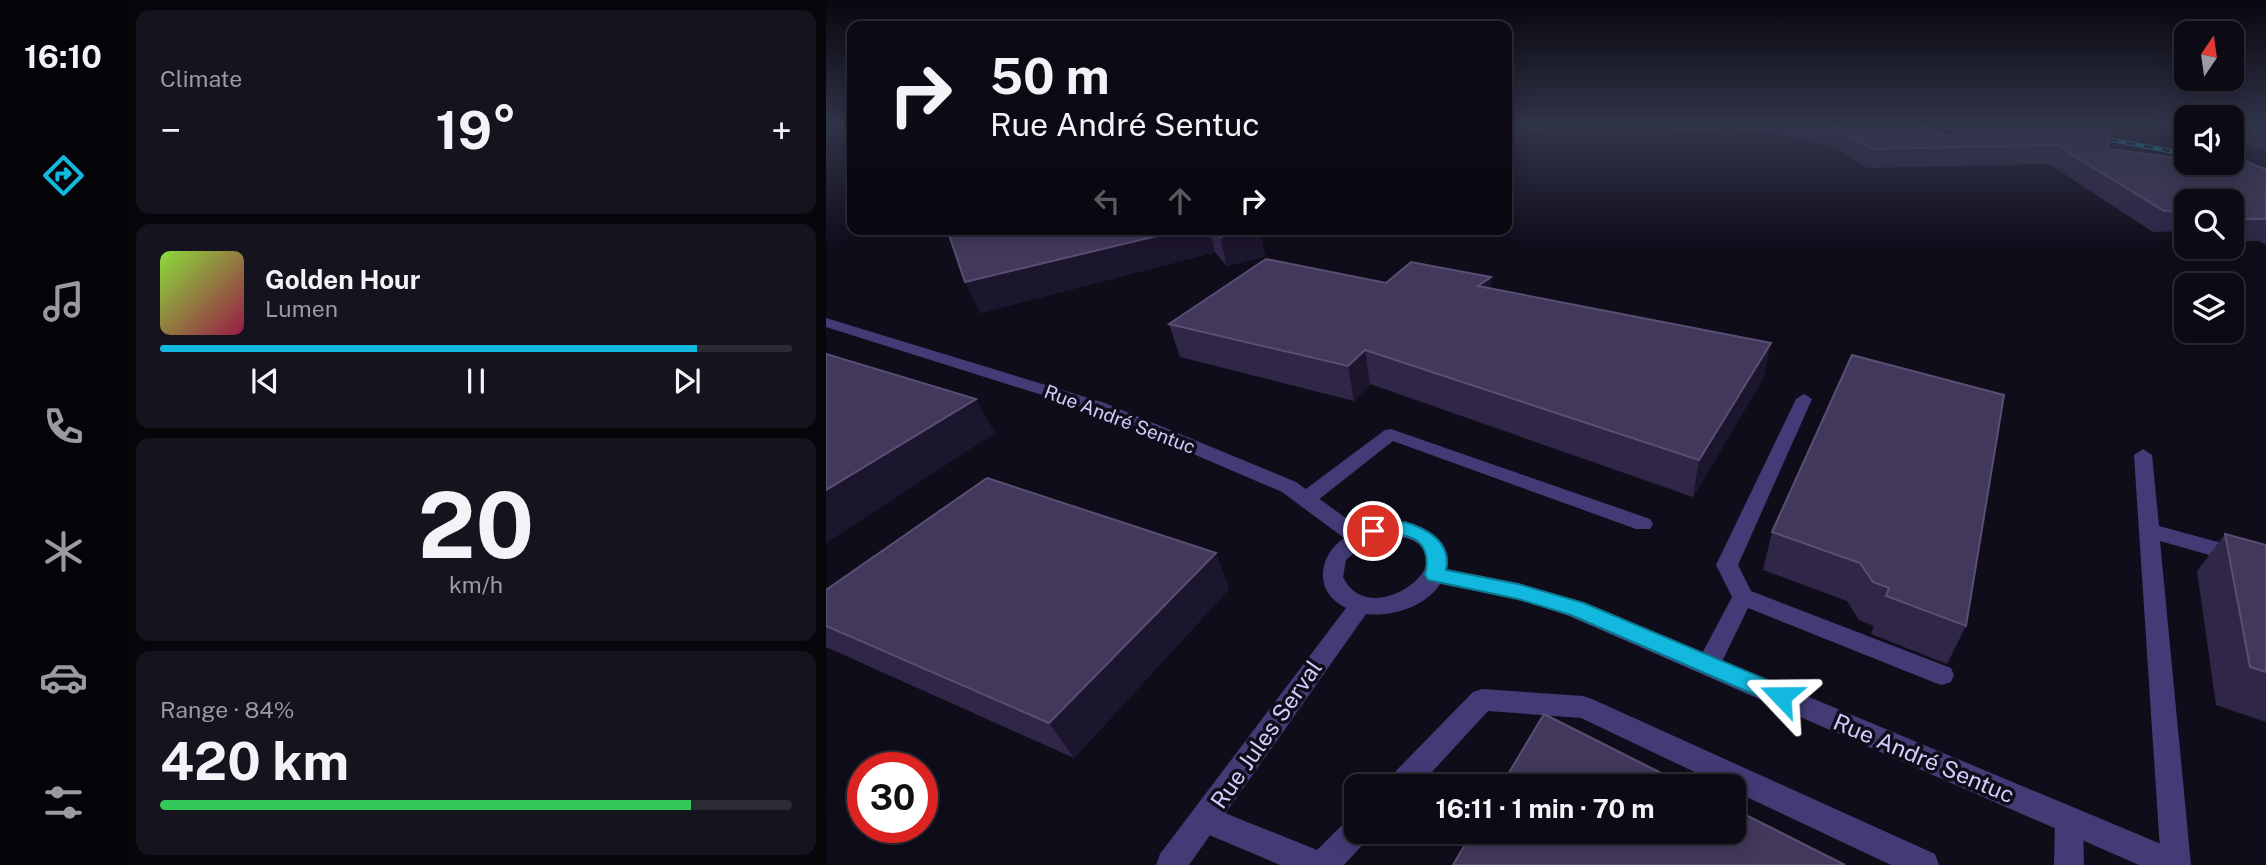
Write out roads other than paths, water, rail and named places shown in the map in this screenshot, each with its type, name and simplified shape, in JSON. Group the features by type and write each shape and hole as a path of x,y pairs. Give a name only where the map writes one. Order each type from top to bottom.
{"street":[{"name":"Rue André Sentuc","path":"826,322 1099,407 1289,487 1358,537"},
{"path":"1804,399 1727,565 1743,597 1942,676"},
{"path":"1306,499 1391,434 1643,524"},
{"path":"2143,455 2175,865"},
{"path":"1389,528 1419,533 1430,540 1437,551 1435,575 1426,587 1412,597 1378,606 1361,604 1338,590 1333,579 1333,567 1338,556 1358,537 1389,528"},
{"path":"2149,531 2266,563"},
{"name":"Rue André Sentuc","path":"1435,575 1518,591 1576,609 2175,865"},
{"path":"1708,665 1743,597"},
{"name":"Rue Jules Serval","path":"1171,865 1361,604"},
{"path":"1411,774 1482,700 1583,707 1728,774"},
{"path":"1746,783 1924,865"},
{"path":"1205,819 1316,865"},
{"path":"2069,820 2069,865"},
{"path":"1323,865 1344,843"}],"railway":[{"path":"2248,166 2266,170"}]}
